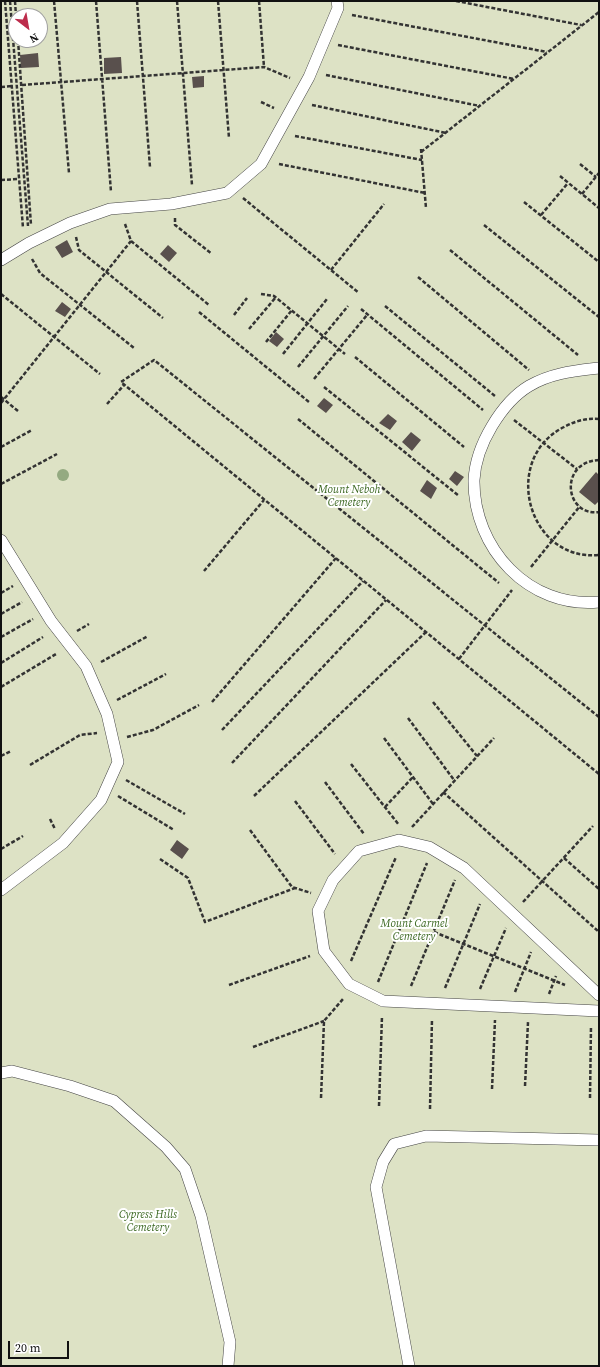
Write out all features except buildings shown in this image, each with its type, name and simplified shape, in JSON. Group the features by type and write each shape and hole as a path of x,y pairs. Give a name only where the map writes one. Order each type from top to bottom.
{"lane":[{"path":"1,260 29,243 72,223 110,209 174,203 227,193 263,161 311,72 337,7"},
{"path":"599,368 563,372 529,386 501,411 482,443 474,479 478,516 493,550 518,583 549,596 585,603 599,602"},
{"path":"1,540 57,629 88,670 104,706 118,762 101,800 63,843 1,890"},
{"path":"595,1011 383,1001 349,984 324,951 318,911 333,880 359,851 402,838 433,849 461,866 599,995"},
{"path":"1,1073 12,1071 70,1086 114,1101 166,1147 185,1169 201,1216 230,1342 228,1366"},
{"path":"409,1366 376,1187 383,1162 394,1144 426,1136 599,1140"}],"path":[{"path":"6,1 12,86 29,243 40,273 134,348"},
{"path":"10,1 29,243"},
{"path":"54,1 68,173"},
{"path":"96,1 111,192"},
{"path":"137,1 150,167"},
{"path":"177,1 193,200"},
{"path":"218,1 229,138"},
{"path":"258,1 264,67"},
{"path":"456,1 582,25"},
{"path":"337,7 548,52"},
{"path":"426,208 421,151 599,12"},
{"path":"324,42 514,79"},
{"path":"19,48 22,85 29,243"},
{"path":"22,85 264,67 294,80"},
{"path":"311,72 480,106"},
{"path":"1,87 12,86"},
{"path":"261,102 279,110"},
{"path":"295,102 446,133"},
{"path":"278,133 422,160"},
{"path":"263,161 425,193"},
{"path":"580,164 596,177"},
{"path":"582,194 599,173"},
{"path":"560,176 599,208"},
{"path":"1,180 19,179"},
{"path":"541,215 568,182"},
{"path":"235,186 243,198 359,293"},
{"path":"524,202 599,262"},
{"path":"174,203 175,225 212,254"},
{"path":"331,270 384,204"},
{"path":"72,223 79,250 164,318"},
{"path":"484,225 599,317"},
{"path":"1,403 2,399 54,337 130,241 209,305"},
{"path":"450,250 579,356"},
{"path":"418,277 531,371"},
{"path":"1,294 100,374"},
{"path":"260,294 276,297 345,354"},
{"path":"249,329 276,297"},
{"path":"234,315 248,298"},
{"path":"283,354 327,299"},
{"path":"298,367 348,306"},
{"path":"385,306 497,397"},
{"path":"361,309 485,412"},
{"path":"266,342 292,310"},
{"path":"199,312 309,402"},
{"path":"314,379 367,315"},
{"path":"355,357 468,450"},
{"path":"599,717 154,360 121,382 599,774"},
{"path":"107,404 124,385"},
{"path":"324,387 464,500"},
{"path":"2,399 18,411"},
{"path":"501,411 577,468"},
{"path":"599,419 592,418 573,422 556,431 543,443 534,457 529,471 527,486 529,502 534,516 542,529 552,540 565,549 580,554 599,555"},
{"path":"298,419 510,592"},
{"path":"1,447 32,430"},
{"path":"1,484 57,454"},
{"path":"599,460 584,463 577,468 572,476 571,492 574,500 580,506 587,511 599,512"},
{"path":"204,571 264,500"},
{"path":"458,659 580,506"},
{"path":"212,702 336,558"},
{"path":"222,730 363,581"},
{"path":"1,614 35,594"},
{"path":"232,763 386,600"},
{"path":"1,637 46,612"},
{"path":"1,663 57,629"},
{"path":"254,796 426,632"},
{"path":"88,670 148,636"},
{"path":"1,686 70,645"},
{"path":"104,706 166,674"},
{"path":"433,702 477,756"},
{"path":"133,736 153,730 199,705"},
{"path":"408,718 454,780"},
{"path":"30,765 80,735 111,731"},
{"path":"384,738 433,804"},
{"path":"344,978 402,838 494,738"},
{"path":"1,756 11,751"},
{"path":"352,764 385,807 402,838"},
{"path":"113,773 185,814"},
{"path":"385,807 413,777"},
{"path":"324,782 374,847"},
{"path":"106,789 174,830"},
{"path":"443,792 599,932"},
{"path":"295,801 345,867"},
{"path":"474,1005 512,913 594,826"},
{"path":"250,830 292,887 325,897"},
{"path":"1,849 23,836"},
{"path":"372,996 433,849"},
{"path":"564,858 599,889"},
{"path":"160,859 188,878 205,922 296,888"},
{"path":"404,1002 461,866"},
{"path":"430,1109 435,1003 463,944 486,889"},
{"path":"434,932 568,987"},
{"path":"510,1007 537,937"},
{"path":"229,985 324,951"},
{"path":"542,1008 563,961"},
{"path":"253,1047 324,1021 354,987"},
{"path":"379,1106 383,1001"},
{"path":"492,1089 495,1006"},
{"path":"525,1086 529,1008"},
{"path":"590,1098 595,1011"},
{"path":"321,1098 324,1021"}],"green space":[{"path":"1,1 599,1 599,1366 1,1366"}],"park label":[{"name":"Mount Neboh Cemetery","path":"349,496"},
{"name":"Mount Carmel Cemetery","path":"414,930"},
{"name":"Cypress Hills Cemetery","path":"148,1221"}]}
